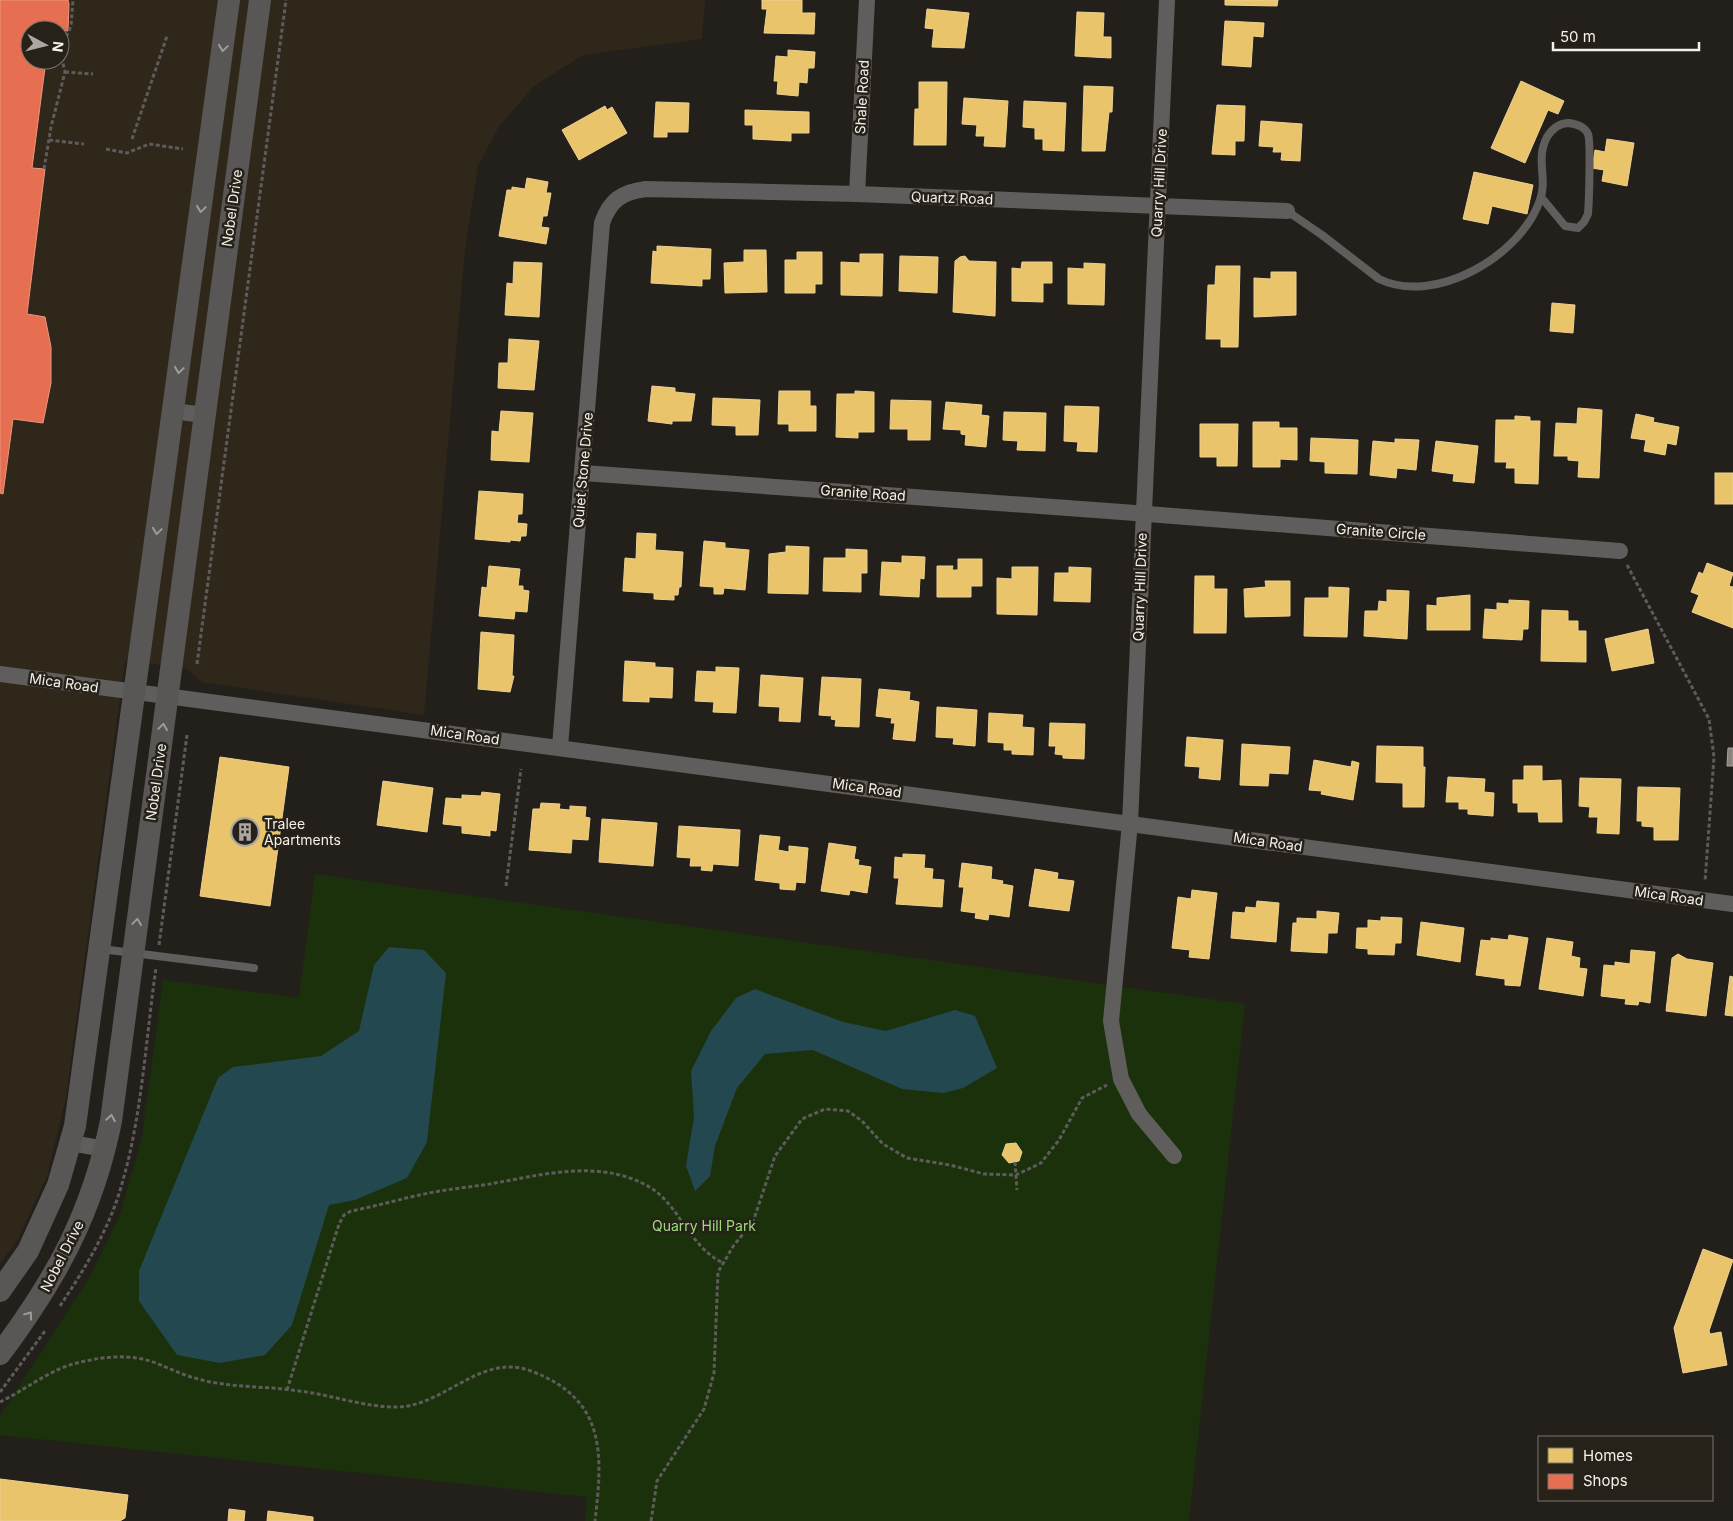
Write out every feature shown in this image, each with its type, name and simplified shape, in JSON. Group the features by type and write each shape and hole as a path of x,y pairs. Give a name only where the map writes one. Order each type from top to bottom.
{"street":[{"path":"0,1291 28,1251 58,1184 71,1143 230,0"},
{"name":"Nobel Drive","path":"0,1354 35,1306 59,1267 82,1220 105,1149 111,1121 260,0"},
{"name":"Shale Road","path":"857,194 866,0"},
{"name":"Quarry Hill Drive","path":"1167,0 1130,823 1111,1021 1121,1079 1139,1114 1174,1156"},
{"name":"Quartz Road","path":"617,197 631,191 646,189 857,194 1287,211"},
{"name":"Quiet Stone Drive","path":"560,747 584,473 602,223 607,210 617,197"},
{"path":"173,411 204,415"},
{"name":"Granite Road","path":"584,473 1143,513"},
{"name":"Granite Circle","path":"1143,513 1620,551"},
{"name":"Mica Road","path":"0,674 1733,904"},
{"path":"71,1143 105,1149"}],"lane":[{"path":"1287,211 1322,234 1379,279 1389,284 1414,287 1475,271 1497,258 1527,226 1541,197 1543,189 1540,160 1548,136 1556,126 1562,124 1580,126 1588,133 1590,147 1588,214 1584,222 1578,228 1565,226 1541,197"},
{"path":"99,949 254,968"}],"path":[{"path":"44,169 65,72 60,52 71,26 73,0"},
{"path":"197,664 286,0"},
{"path":"132,139 167,36"},
{"path":"65,72 93,74"},
{"path":"49,140 84,144"},
{"path":"106,149 127,153 149,144 183,149"},
{"path":"1620,551 1709,719 1714,757 1713,794 1703,900"},
{"path":"506,886 521,769"},
{"path":"651,1521 658,1481 704,1410 714,1373 715,1304 718,1272 734,1245 753,1222 776,1156 802,1119 825,1110 848,1111 862,1121 883,1144 907,1158 950,1165 984,1174 1016,1175 1041,1163 1059,1140 1082,1098 1121,1079"},
{"path":"1015,1162 1018,1190"},
{"path":"287,1390 339,1224 344,1215 351,1211 428,1193 537,1175 564,1171 595,1171 646,1185 656,1192 701,1249 723,1263"},
{"path":"0,1402 68,1366 116,1356 149,1361 180,1374 212,1382 287,1390 378,1406 408,1407 438,1396 468,1378 508,1366 531,1371 569,1394 590,1418 597,1438 600,1460 595,1521"}],"shaded area":[{"path":"0,0 705,0 702,39 583,55 534,86 499,126 478,166 465,249 424,715 202,682 186,668 125,660 66,1097 47,1176 16,1243 0,1263"}],"green space":[{"name":"Quarry Hill Park","path":"315,874 1245,1004 1189,1521 585,1521 587,1497 0,1435 0,1416 91,1275 120,1215 142,1137 163,980 299,998"}],"water":[{"path":"389,947 424,950 446,973 427,1142 407,1178 355,1200 329,1205 292,1325 265,1355 220,1363 177,1355 139,1301 139,1271 218,1078 233,1067 321,1056 359,1031 374,965"},
{"path":"755,989 843,1022 886,1031 955,1010 975,1016 997,1068 963,1088 943,1093 902,1089 813,1050 765,1054 737,1088 715,1146 710,1176 695,1191 686,1166 694,1117 691,1071 711,1031 736,998"}],"building: Homes":[{"path":"762,0 802,0 802,13 815,13 814,34 764,33 767,9 762,9"},
{"path":"1225,0 1278,0 1277,6 1225,5"},
{"path":"927,9 969,13 964,48 932,47 934,29 925,28"},
{"path":"1077,12 1104,13 1103,37 1111,37 1111,58 1075,56"},
{"path":"1225,21 1264,23 1263,37 1253,36 1251,67 1222,65"},
{"path":"788,50 815,52 814,68 808,68 807,83 799,82 798,96 777,94 778,81 774,81 776,56 788,57"},
{"path":"1521,81 1564,101 1558,114 1548,110 1525,163 1491,148"},
{"path":"919,82 947,82 946,145 914,145 915,109 919,109"},
{"path":"1084,86 1113,87 1112,112 1109,112 1105,151 1082,151"},
{"path":"964,98 1008,101 1005,147 984,146 985,136 976,136 977,125 962,124"},
{"path":"1024,101 1066,103 1064,151 1043,150 1043,139 1035,139 1035,128 1023,127"},
{"path":"656,102 689,103 688,132 667,132 667,137 654,137"},
{"path":"1217,105 1245,106 1244,141 1235,141 1235,155 1212,154"},
{"path":"605,106 607,110 612,107 627,133 579,160 562,130"},
{"path":"745,110 809,112 809,133 791,133 791,141 753,139 753,125 745,125"},
{"path":"1261,121 1302,124 1300,161 1281,160 1282,152 1273,152 1274,147 1259,146"},
{"path":"1607,139 1634,143 1627,186 1602,181 1604,170 1592,168 1595,150 1605,152"},
{"path":"1474,172 1533,185 1527,214 1492,206 1488,224 1463,219"},
{"path":"527,178 548,182 546,193 551,193 547,216 543,216 541,227 549,228 546,244 499,236 507,190 512,190 512,187 525,189"},
{"path":"657,246 711,249 710,279 702,279 702,286 651,283 653,251 657,252"},
{"path":"744,250 766,250 767,292 725,293 724,263 744,262"},
{"path":"797,252 822,252 822,284 815,284 815,293 785,293 785,260 797,260"},
{"path":"860,254 883,254 882,296 841,295 841,262 860,263"},
{"path":"900,256 938,257 937,293 899,291"},
{"path":"965,256 969,261 996,262 995,316 953,312 955,261"},
{"path":"514,262 542,263 539,317 505,315 507,283 513,284"},
{"path":"1022,262 1052,262 1052,283 1043,283 1043,302 1012,301 1012,268 1021,269"},
{"path":"1084,263 1105,264 1104,305 1068,304 1068,268 1084,269"},
{"path":"1216,266 1240,266 1238,347 1221,347 1221,339 1206,339 1208,285 1215,285"},
{"path":"1271,272 1296,272 1296,315 1254,317 1254,278 1271,279"},
{"path":"1552,303 1575,305 1573,333 1550,331"},
{"path":"509,339 539,341 534,390 498,388 499,363 508,363"},
{"path":"652,386 675,388 675,392 695,394 691,421 672,421 672,424 648,421"},
{"path":"779,391 810,391 810,406 816,406 816,431 789,431 789,424 778,424"},
{"path":"855,391 874,392 874,432 858,432 858,438 836,437 837,394 855,394"},
{"path":"713,398 760,400 758,435 736,435 736,426 712,425"},
{"path":"891,400 931,401 930,440 908,440 908,429 890,429"},
{"path":"946,402 982,405 981,415 989,416 986,447 965,445 966,435 961,434 961,430 943,429"},
{"path":"1065,406 1099,407 1097,452 1077,451 1078,442 1064,441"},
{"path":"1578,408 1602,410 1599,478 1578,477 1579,461 1568,460 1568,456 1554,456 1556,423 1577,424"},
{"path":"501,411 533,413 529,462 491,460 492,431 499,432"},
{"path":"1004,412 1046,413 1045,451 1017,450 1018,441 1003,440"},
{"path":"1636,414 1654,418 1653,422 1679,427 1676,445 1667,443 1665,455 1644,451 1646,440 1631,438"},
{"path":"1515,416 1530,417 1530,421 1540,421 1538,484 1515,483 1515,468 1506,468 1507,462 1495,462 1496,420 1515,420"},
{"path":"1253,422 1279,422 1279,428 1297,428 1297,460 1280,459 1280,467 1253,467"},
{"path":"1200,424 1238,424 1237,466 1217,466 1217,457 1200,457"},
{"path":"1311,438 1358,440 1357,474 1325,473 1325,462 1310,461"},
{"path":"1395,439 1419,440 1416,470 1397,468 1396,478 1370,475 1373,441 1395,443"},
{"path":"1436,441 1478,446 1474,483 1453,481 1454,474 1432,471"},
{"path":"1715,473 1733,473 1733,504 1715,504"},
{"path":"479,491 523,494 522,514 518,514 517,523 527,524 526,536 521,536 520,541 510,540 510,542 475,539"},
{"path":"637,533 656,534 655,550 683,552 681,587 679,587 678,595 674,595 674,600 654,599 654,593 623,591 625,558 636,559"},
{"path":"704,541 725,543 725,548 749,550 745,590 724,588 723,594 714,594 714,587 700,586"},
{"path":"786,546 809,547 808,594 768,593 769,554 786,552"},
{"path":"846,549 867,550 867,573 861,573 861,592 823,591 824,558 846,558"},
{"path":"902,556 925,557 924,579 920,578 919,597 880,595 882,562 902,563"},
{"path":"958,559 982,559 982,586 971,586 971,597 937,597 937,566 953,566 952,570 958,570"},
{"path":"1707,563 1733,573 1729,586 1733,587 1733,628 1692,612 1699,595 1691,592 1699,572 1703,574"},
{"path":"489,566 520,569 518,586 523,586 523,590 529,591 527,612 515,611 514,619 479,616 482,587 487,588"},
{"path":"1012,567 1038,567 1037,615 997,614 997,578 1012,579"},
{"path":"1069,567 1091,568 1090,602 1054,601 1055,573 1069,573"},
{"path":"1195,576 1214,576 1214,589 1227,589 1226,633 1194,633"},
{"path":"1265,581 1290,581 1290,616 1245,617 1244,589 1266,587"},
{"path":"1329,587 1349,588 1347,637 1304,636 1305,598 1329,598"},
{"path":"1387,590 1409,591 1407,639 1364,636 1365,611 1378,611 1379,601 1387,602"},
{"path":"1470,595 1470,630 1427,630 1427,605 1437,606 1437,598"},
{"path":"1509,600 1529,601 1528,629 1523,629 1522,640 1483,638 1485,609 1497,610 1497,603 1509,604"},
{"path":"1542,610 1568,611 1568,621 1578,621 1578,631 1586,631 1586,662 1541,661"},
{"path":"1648,629 1654,663 1612,671 1605,639"},
{"path":"481,632 514,635 512,676 514,676 510,692 478,689"},
{"path":"625,661 655,663 655,667 673,668 672,698 649,697 649,702 623,701"},
{"path":"716,667 739,668 736,713 713,712 714,702 695,701 697,671 716,672"},
{"path":"761,675 803,678 800,722 779,721 780,707 759,706"},
{"path":"822,677 861,679 859,727 835,726 836,720 831,719 832,716 819,715"},
{"path":"879,689 910,692 909,700 919,702 915,741 893,739 895,723 891,723 892,718 876,716"},
{"path":"937,707 977,710 975,746 953,744 954,738 936,737"},
{"path":"989,713 1023,715 1022,727 1034,728 1033,755 1012,754 1012,750 1004,750 1004,743 988,742"},
{"path":"1050,723 1085,724 1084,759 1063,758 1063,755 1055,754 1056,746 1049,746"},
{"path":"1187,737 1223,740 1220,780 1199,778 1200,767 1185,766"},
{"path":"1242,744 1290,747 1288,774 1269,773 1268,786 1240,785"},
{"path":"1377,746 1423,747 1423,767 1425,767 1424,807 1403,807 1403,783 1376,782"},
{"name":"Tralee Apartments","path":"220,757 289,767 270,906 200,896"},
{"path":"1314,760 1351,767 1352,761 1359,763 1353,800 1321,794 1322,791 1309,790"},
{"path":"1524,766 1542,766 1542,781 1561,780 1562,822 1539,822 1538,812 1518,812 1518,803 1513,803 1513,780 1524,780"},
{"path":"1448,777 1485,779 1484,792 1494,793 1493,816 1468,814 1468,809 1459,809 1459,802 1446,802"},
{"path":"1580,778 1621,779 1619,834 1597,833 1598,817 1589,817 1590,807 1579,806"},
{"path":"383,781 433,788 427,832 377,825"},
{"path":"1638,787 1680,788 1678,840 1654,840 1654,827 1642,826 1642,821 1637,821"},
{"path":"482,792 500,794 496,831 490,830 490,836 462,833 462,826 443,824 446,798 462,799 462,795 481,796"},
{"path":"541,803 560,804 559,809 570,810 570,806 586,807 585,817 590,818 588,840 572,839 571,853 529,850 533,809 540,809"},
{"path":"602,819 657,823 653,866 599,862"},
{"path":"679,826 740,830 738,866 713,864 712,871 701,870 702,866 690,866 691,858 677,857"},
{"path":"760,835 780,837 778,850 789,852 789,846 808,848 805,883 796,882 795,890 780,889 780,883 755,880"},
{"path":"829,843 856,847 854,859 859,860 858,865 871,867 867,893 850,890 849,895 821,891"},
{"path":"903,854 925,855 924,868 933,869 932,879 944,880 942,907 896,904 899,878 894,878 895,857 903,858"},
{"path":"962,863 992,867 991,879 1003,881 1002,884 1013,886 1009,917 989,914 988,920 975,918 976,913 961,911 964,887 959,887"},
{"path":"1035,869 1058,873 1057,879 1074,881 1069,911 1029,906"},
{"path":"1192,890 1217,893 1209,959 1189,957 1190,950 1172,948 1178,897 1191,899"},
{"path":"1257,901 1279,903 1276,942 1231,938 1233,912 1245,913 1246,907 1256,908"},
{"path":"1317,911 1339,913 1337,933 1328,933 1327,953 1291,951 1293,923 1297,923 1297,918 1317,919"},
{"path":"1381,917 1402,918 1401,943 1395,943 1394,955 1368,954 1368,949 1356,948 1357,928 1368,928 1368,920 1381,921"},
{"path":"1421,922 1464,928 1460,962 1417,955"},
{"path":"1509,935 1528,938 1520,986 1505,985 1505,979 1476,975 1481,940 1491,941 1491,938 1508,940"},
{"path":"1547,938 1573,942 1571,956 1580,958 1579,968 1587,969 1583,996 1539,989"},
{"path":"1631,950 1655,952 1650,1003 1639,1001 1638,1005 1625,1004 1626,999 1601,996 1604,965 1615,966 1615,962 1630,964"},
{"path":"1678,954 1687,959 1713,963 1706,1016 1666,1011 1672,958"},
{"path":"1730,976 1733,977 1733,1016 1725,1015"},
{"path":"1016,1143 1022,1152 1019,1161 1009,1163 1002,1155 1006,1144"},
{"path":"1703,1249 1733,1260 1709,1331 1710,1334 1721,1332 1727,1365 1683,1373 1674,1328"},
{"path":"0,1479 128,1495 125,1518 120,1521 0,1521"},
{"path":"229,1509 245,1511 244,1521 228,1521"},
{"path":"268,1511 313,1517 313,1521 267,1521"}],"building: Shops":[{"path":"0,0 68,0 68,20 20,20 20,70 45,70 32,168 45,169 27,314 45,317 51,347 51,383 43,423 13,419 3,494 0,493"}],"building: Industry":[{"path":"1728,748 1733,748 1733,766 1727,766"}],"place":[{"name":"Tralee Apartments","path":"245,832"}]}
